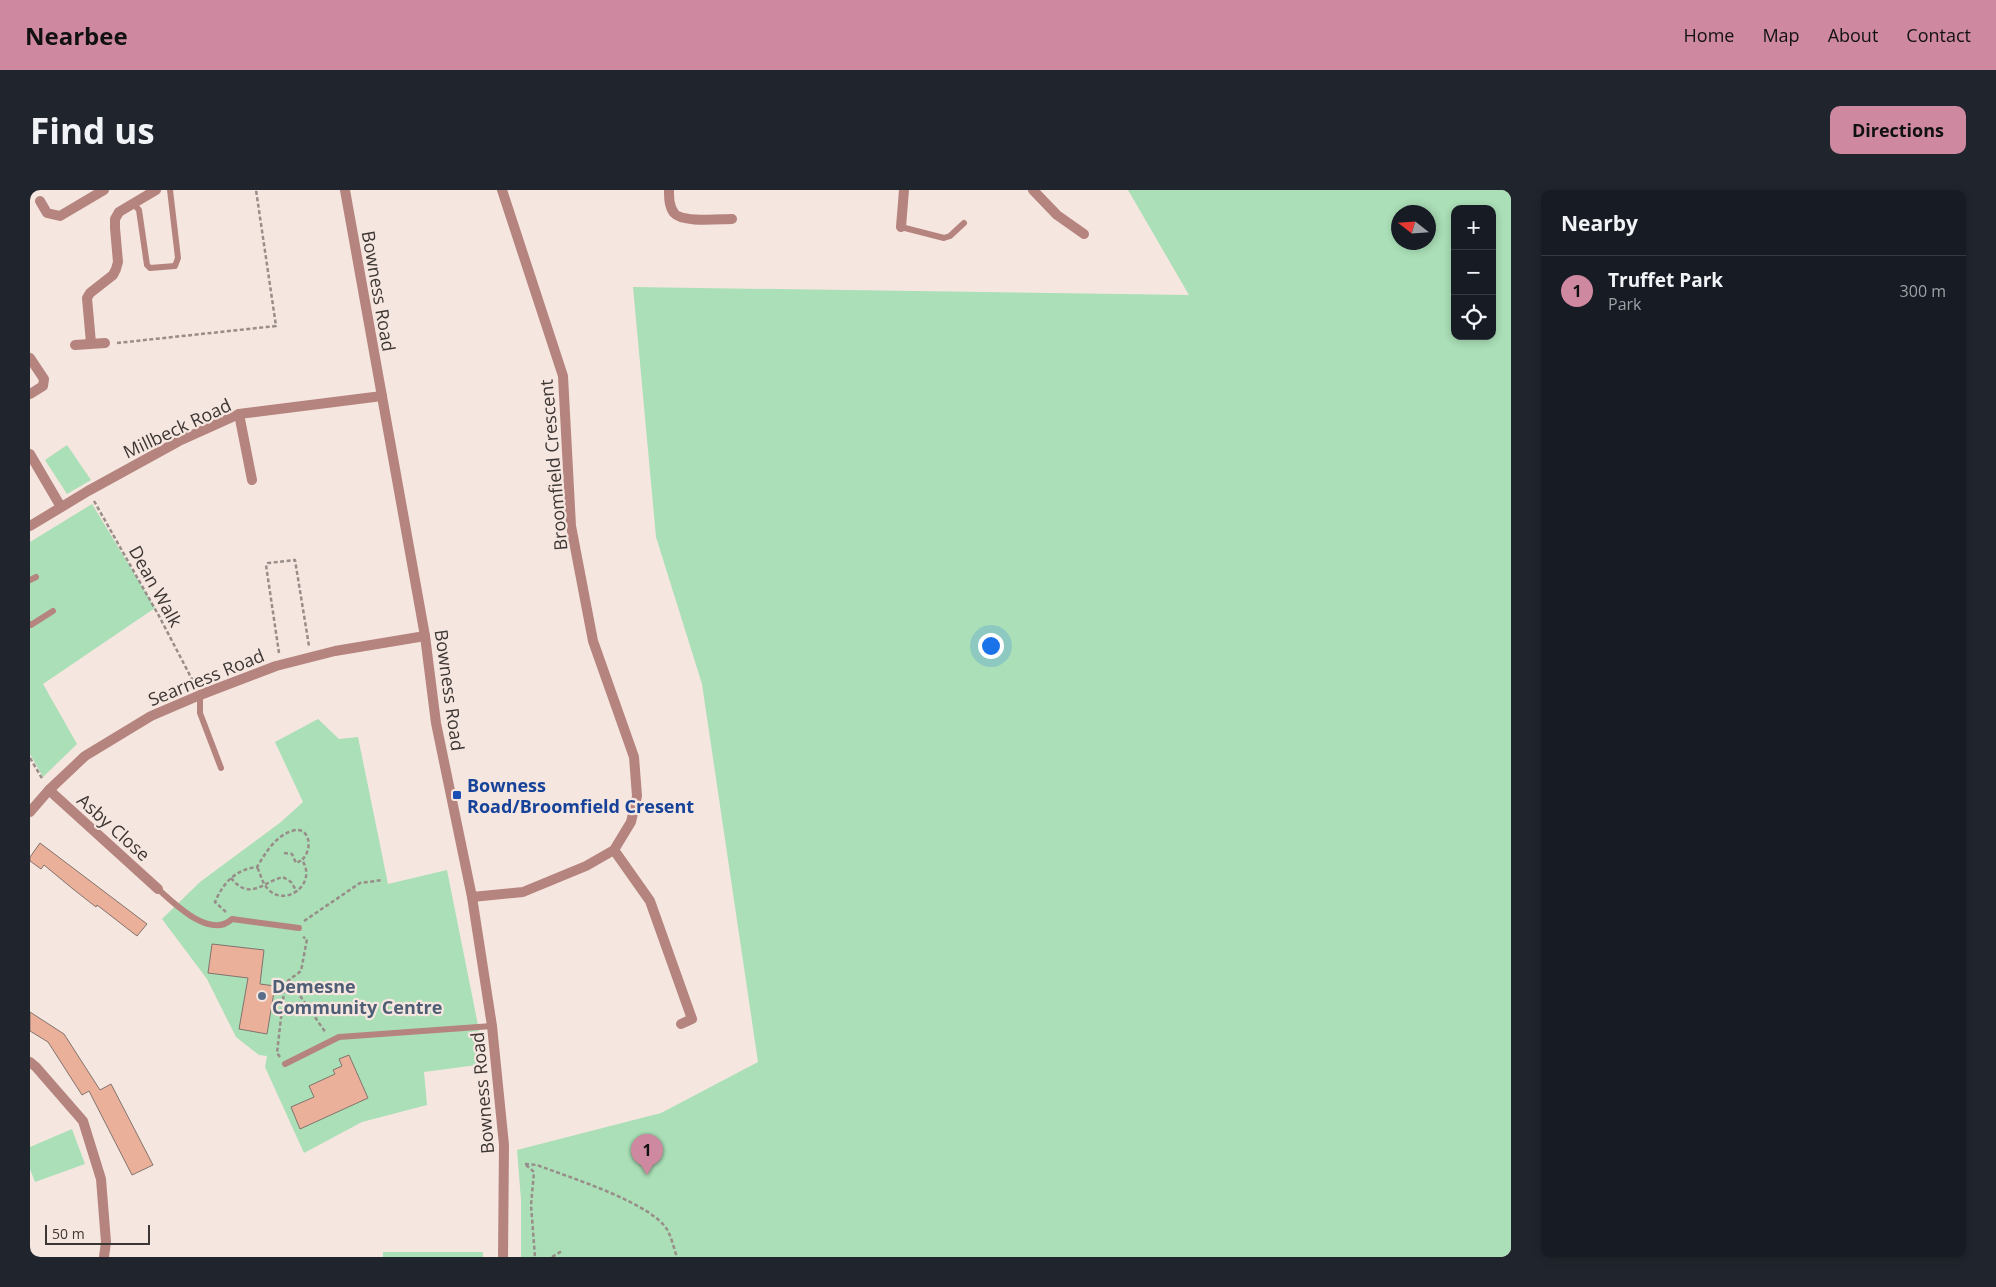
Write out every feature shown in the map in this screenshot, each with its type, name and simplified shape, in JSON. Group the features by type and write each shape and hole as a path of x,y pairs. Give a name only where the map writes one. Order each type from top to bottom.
{"street":[{"path":"40,201 47,214 60,216 104,190"},
{"path":"91,343 87,298 90,293 113,275 116,269 118,262 115,220 119,212 156,190"},
{"name":"Bowness Road","path":"345,190 426,636 436,723 472,896 492,1026 504,1145 503,1257"},
{"name":"Broomfield Crescent","path":"502,190 563,376 572,535 593,641 634,757 637,796 630,822 614,850"},
{"path":"670,190 669,204 675,214 686,219 732,219"},
{"path":"901,227 904,190"},
{"path":"1032,190 1057,215 1084,234"},
{"path":"75,345 105,343"},
{"path":"30,358 44,379 43,386 30,394"},
{"name":"Millbeck Road","path":"30,526 88,491 179,441 240,414 382,396"},
{"path":"240,414 252,480"},
{"path":"30,454 61,507"},
{"name":"Searness Road","path":"30,812 49,790 85,756 151,716 200,695 280,665 310,657 426,636"},
{"name":"Asby Close","path":"49,790 158,889"},
{"path":"472,896 523,892 586,866 614,850 650,901 692,1018 681,1024"},
{"path":"30,1062 83,1121 101,1179 106,1242 104,1257"}],"lane":[{"path":"134,202 139,210 146,265 150,268 175,266 178,258 170,190"},
{"path":"901,227 944,238 950,236 964,223"},
{"path":"30,624 31,626 53,611"},
{"path":"200,695 200,713 221,768"},
{"path":"158,889 187,914 214,926 226,924 232,919 299,928"},
{"path":"285,1064 339,1037 492,1026"}],"path":[{"path":"117,343 276,326 256,190"},
{"name":"Dean Walk","path":"88,491 159,616 200,695"},
{"path":"280,665 266,565 268,563 295,560 310,657"},
{"path":"30,758 49,790"},
{"path":"257,868 274,843 284,834 294,830 301,831 308,838 310,844 308,854 302,860 296,863 292,854 284,853"},
{"path":"257,868 264,885 273,894 282,897 297,892 304,885 307,873 306,865 302,860"},
{"path":"232,919 216,902 221,889 231,878 252,868 257,868"},
{"path":"231,878 237,885 246,890 259,888 283,877 291,882 297,892"},
{"path":"285,1064 277,1053 285,983 301,971 307,939 298,934 299,923 360,883 384,880"},
{"path":"289,980 331,1041"},
{"path":"535,1257 531,1205 534,1172 525,1164 537,1165 626,1199 648,1212 668,1230 677,1257"},
{"path":"552,1257 562,1251"}],"green space":[{"path":"1128,190 1511,190 1511,1257 521,1257 521,1200 517,1150 661,1113 758,1062 702,684 656,537 633,287 1189,295"},
{"path":"67,445 91,480 67,494 45,460"},
{"path":"92,504 155,608 43,684 77,744 43,777 30,754 30,542"},
{"path":"318,719 339,739 358,737 388,884 447,870 480,1035 477,1065 424,1072 427,1105 362,1122 304,1153 265,1067 267,1056 259,1055 236,1037 207,979 162,919 200,882 281,822 303,802 275,742"},
{"path":"72,1129 85,1164 35,1182 30,1169 30,1147"},
{"path":"383,1252 483,1252 483,1257 383,1257"}],"building":[{"path":"40,843 147,924 137,936 97,905 96,907 44,865 41,869 30,861 30,857"},
{"path":"212,944 264,950 260,984 275,986 267,1034 239,1029 248,978 208,973"},
{"path":"30,1012 64,1034 100,1090 111,1084 153,1165 132,1175 89,1091 82,1095 48,1042 30,1031"},
{"path":"349,1055 368,1098 300,1129 291,1107 314,1097 309,1086 335,1074 333,1070 342,1066 339,1059"}],"place":[{"name":"Bowness Road/Broomfield Cresent","path":"457,795"},
{"name":"Demesne Community Centre","path":"262,996"},
{"name":"Truffet Park","path":"647,1175"}]}
